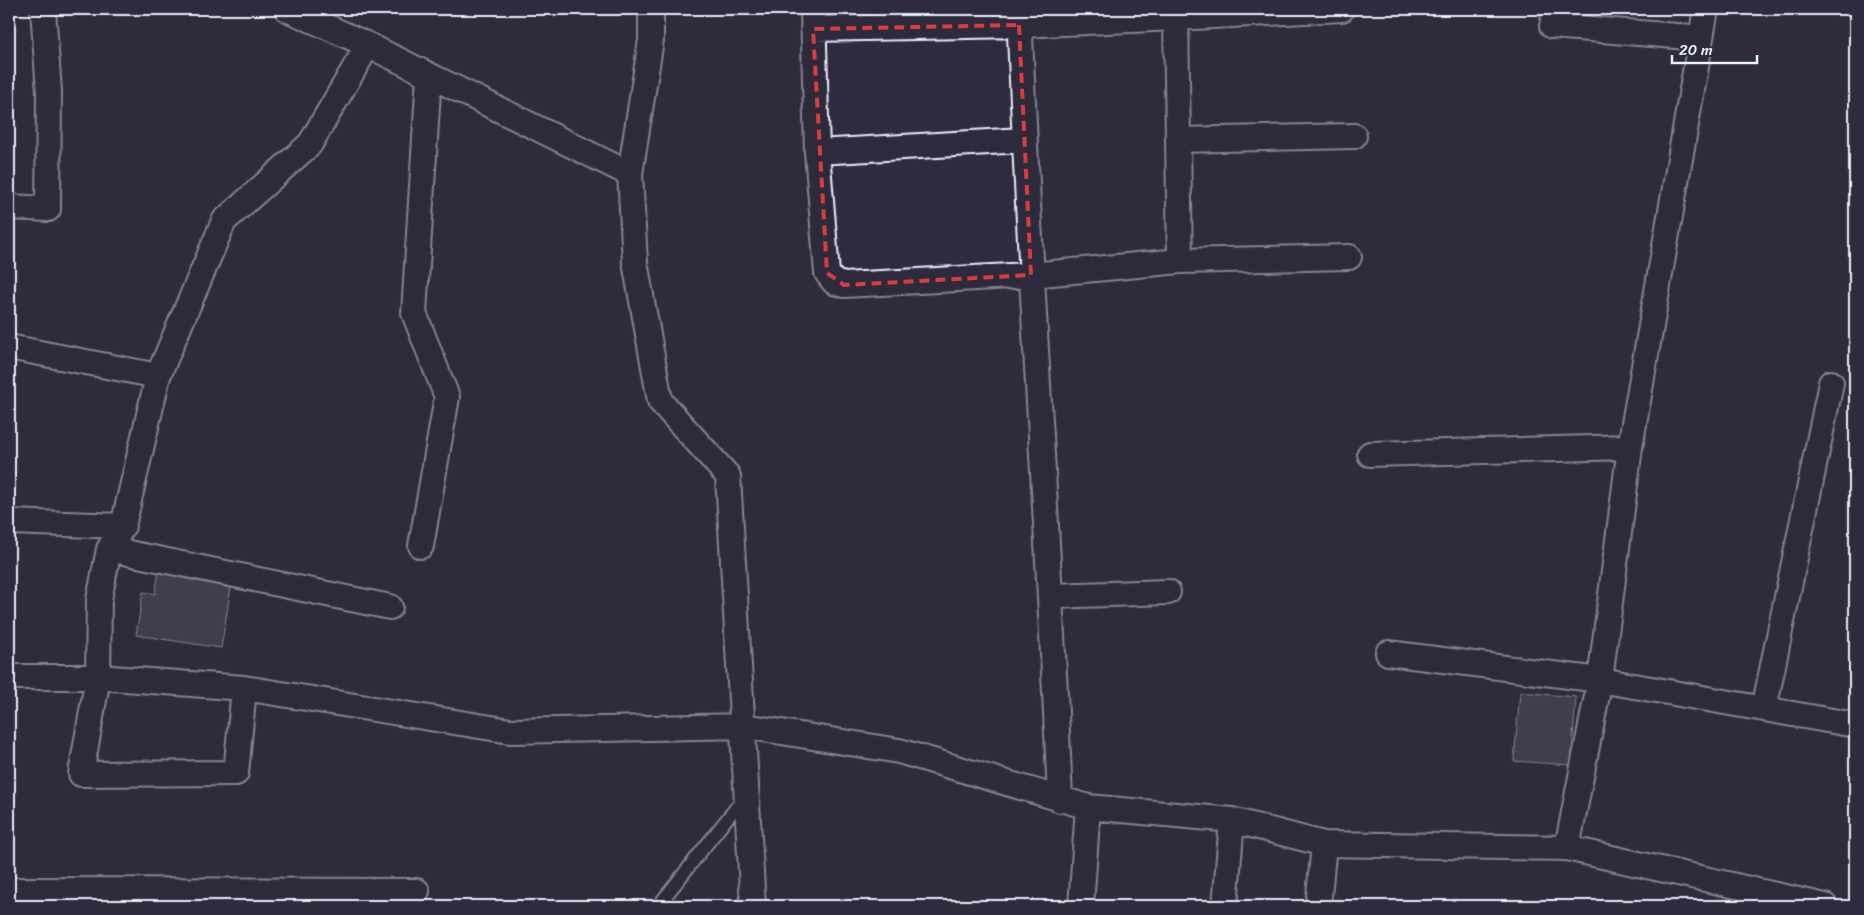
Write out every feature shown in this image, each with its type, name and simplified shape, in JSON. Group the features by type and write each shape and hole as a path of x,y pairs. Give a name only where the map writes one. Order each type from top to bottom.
{"street":[{"path":"9,207 48,209 49,92 43,9"},
{"path":"288,9 368,45 630,174"},
{"path":"651,9 651,40 630,174 635,262 660,401 728,476 753,906"},
{"path":"1342,9 1019,17 813,19 818,152 827,273 834,282 844,285 1031,275 1180,261 1349,257"},
{"path":"1555,9 1552,26 1701,38"},
{"path":"1567,848 1600,680 1630,447 1706,9"},
{"path":"1175,13 1180,261"},
{"path":"1019,17 1023,140 1051,596 1060,800"},
{"path":"244,688 236,773 81,774 98,677 99,600 109,549 123,526 158,376 224,221 310,144 368,45"},
{"path":"421,546 447,398 414,313 430,75"},
{"path":"1178,140 1354,136"},
{"path":"818,152 1023,140"},
{"path":"9,348 158,376"},
{"path":"1764,709 1831,383"},
{"path":"1370,454 1630,447"},
{"path":"9,522 123,526"},
{"path":"109,549 390,607"},
{"path":"1051,596 1168,592"},
{"path":"1388,653 1600,680 1855,725"},
{"path":"9,676 98,677 244,688 510,731 744,726 899,751 1088,807 1232,820 1324,844 1567,848 1825,906"},
{"path":"1081,906 1088,807"},
{"path":"1225,906 1232,820"},
{"path":"1318,906 1324,844"},
{"path":"9,890 127,898 417,891"}],"lane":[{"path":"658,906 746,795"}],"highlighted area":[{"path":"1019,25 1031,275 844,285 827,273 813,29"}],"building":[{"path":"159,571 232,582 221,648 136,635 143,592 155,594"},
{"path":"1520,692 1576,697 1571,765 1514,761"}]}
